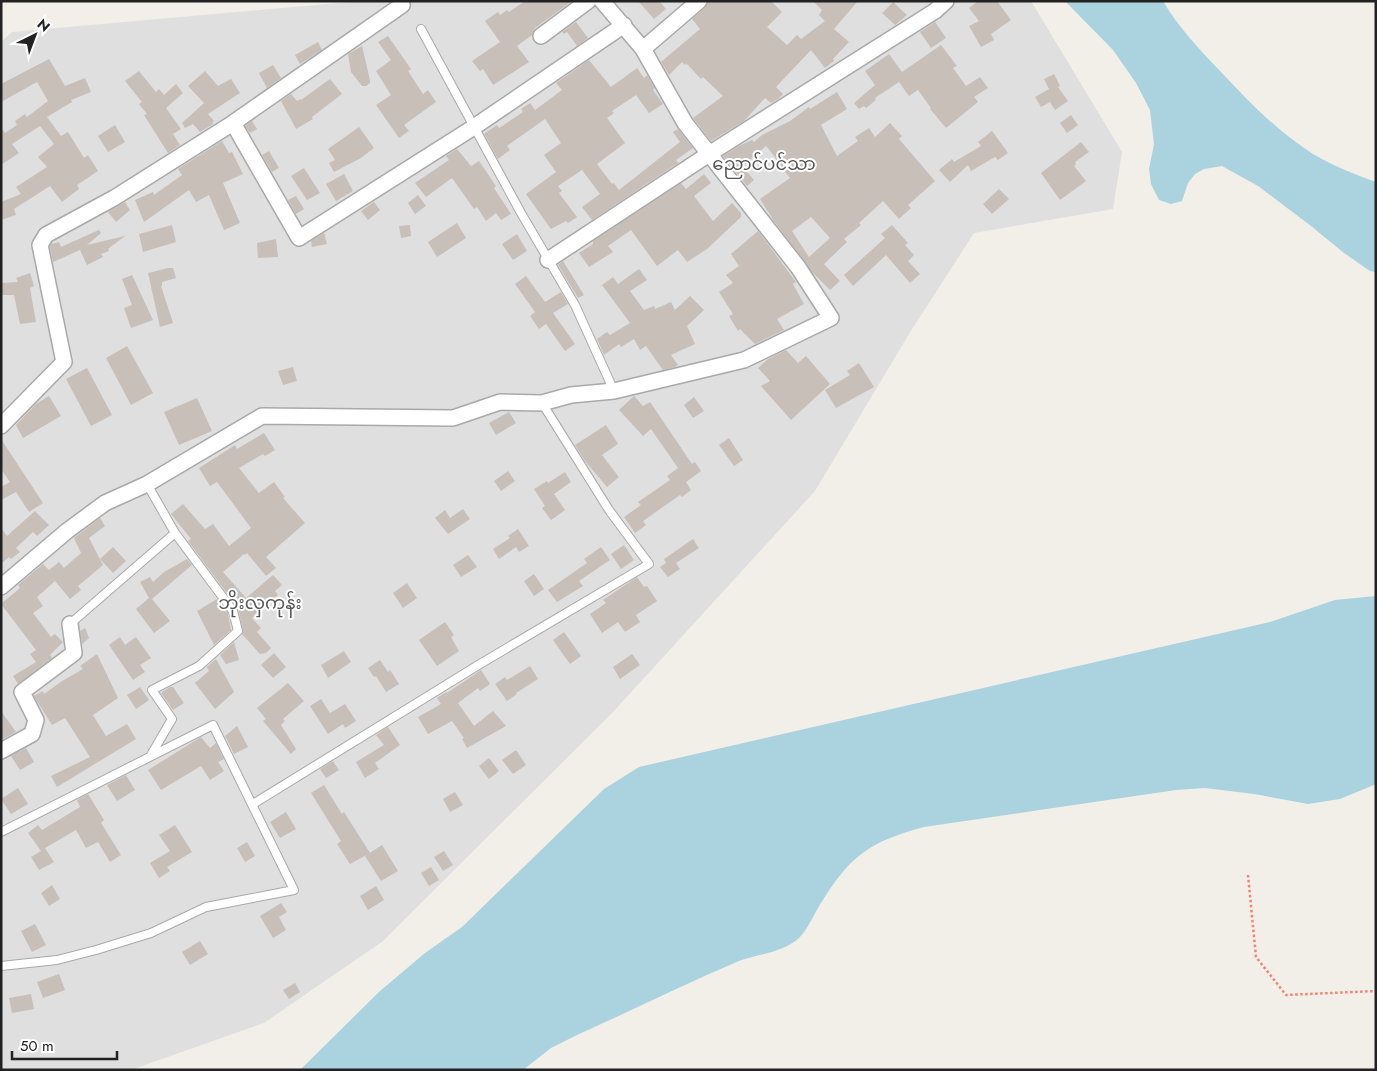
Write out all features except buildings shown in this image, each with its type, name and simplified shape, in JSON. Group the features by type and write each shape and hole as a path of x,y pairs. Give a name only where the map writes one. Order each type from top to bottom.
{"street":[{"path":"1,426 64,362 40,245 46,235 114,198 233,123 402,5 401,1"},
{"path":"541,36 588,1"},
{"path":"1,587 67,531 105,503 147,484 262,416 453,418 500,402 542,402 571,395 614,391 744,360 831,318 798,268 685,123 643,49 602,1"},
{"path":"643,49 699,1"},
{"path":"548,260 935,11 946,1"},
{"path":"233,123 299,238 474,127 624,25"},
{"path":"1,751 32,734 36,720 22,692 74,653 70,624"}],"lane":[{"path":"421,29 521,213 575,305 614,391"},
{"path":"252,804 649,564 609,510 542,402"},
{"path":"147,484 175,533 233,611 238,631 199,666 152,690 172,719 151,755"},
{"path":"70,624 175,533"},
{"path":"1,966 57,960 96,950 151,933 206,907 294,890 213,725 2,829"}],"path":[{"path":"1248,874 1256,957 1286,995 1376,991"}],"shaded area":[{"path":"361,1 1031,1 1122,152 1113,209 974,233 909,334 815,491 613,712 383,941 264,1023 131,1070 1,1070 1,42 12,32"}],"water":[{"path":"1065,1 1163,1 1183,30 1264,116 1313,154 1344,170 1376,182 1376,272 1370,271 1344,253 1258,186 1222,166 1204,169 1195,174 1188,183 1182,201 1171,204 1159,200 1151,184 1149,169 1154,144 1150,110 1136,83 1113,50"},
{"path":"1376,596 1376,784 1374,785 1340,799 1308,804 1254,794 1205,788 1176,790 924,827 889,838 875,845 852,862 832,887 805,931 792,943 778,950 739,961 577,1035 551,1048 523,1070 300,1070 380,991 425,953 462,927 604,789 639,767 1270,622 1335,600"}],"district":[{"name":"ညောင်ပင်သာ","path":"764,164"},
{"name":"ဘိုးလှကုန်း","path":"260,603"}]}
